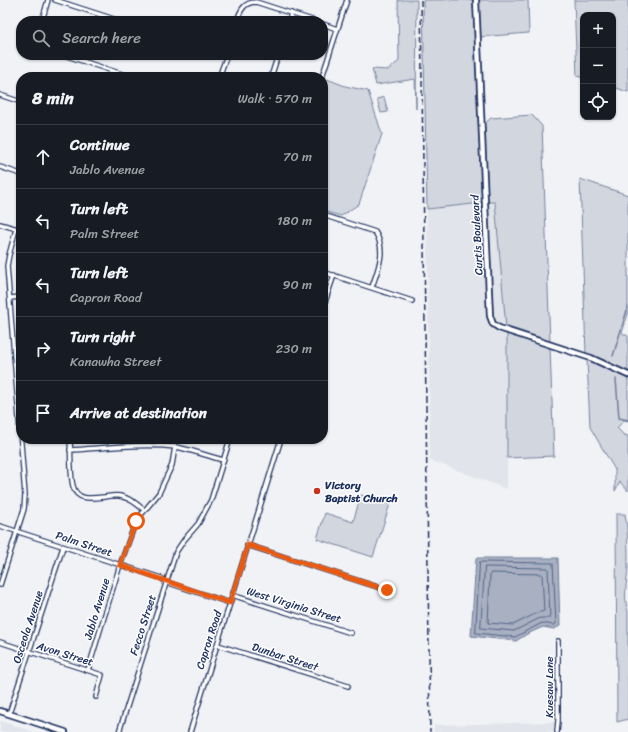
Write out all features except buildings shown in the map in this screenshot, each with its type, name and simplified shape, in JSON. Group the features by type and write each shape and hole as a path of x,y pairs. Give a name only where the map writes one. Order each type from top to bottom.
{"street":[{"path":"43,16 48,0"},
{"path":"55,0 105,16"},
{"path":"328,57 347,0"},
{"name":"Curtis Boulevard","path":"476,0 490,316 493,324 499,328 591,358 628,375"},
{"path":"239,16 240,12 248,4 256,2 300,16"},
{"path":"328,25 337,28"},
{"path":"77,60 109,72"},
{"path":"221,72 225,60"},
{"path":"273,72 276,60"},
{"path":"324,72 327,60"},
{"path":"0,95 16,100"},
{"path":"0,167 16,172"},
{"path":"328,217 376,232 381,242 382,250 381,259 372,287"},
{"path":"0,224 16,229 7,266 16,381"},
{"path":"328,274 412,301"},
{"path":"328,293 334,276"},
{"path":"10,298 16,297"},
{"path":"0,585 24,509 25,495 21,444"},
{"path":"70,444 73,486 79,496 85,498 118,496 127,498 137,503 144,510"},
{"name":"Fecco Street","path":"119,732 176,552 198,524 211,500 228,444"},
{"name":"Capron Road","path":"190,732 279,444"},
{"path":"70,450 156,446 176,447 223,460"},
{"name":"Jablo Avenue","path":"88,670 120,565 136,521 159,493 172,465 176,447"},
{"name":"Palm Street","path":"0,526 161,578 166,582 230,603"},
{"path":"248,545 387,590"},
{"name":"Osceola Avenue","path":"10,714 63,547"},
{"name":"West Virginia Street","path":"232,595 351,633"},
{"name":"Kuesaw Lane","path":"557,732 558,641"},
{"name":"Avon Street","path":"0,642 102,675 96,697"},
{"name":"Dunbar Street","path":"218,645 348,686"},
{"path":"0,711 65,732"}],"shaded area":[{"path":"398,0 417,0 416,109 415,79 376,85 372,69 388,70 399,61"},
{"path":"423,0 473,0 482,203 427,209"},
{"path":"478,0 528,0 529,33 479,37"},
{"path":"574,0 628,0 628,92 616,88 616,12 580,12 580,77 577,76"},
{"path":"328,79 345,86 368,91 382,134 359,204 341,216 328,212"},
{"path":"384,97 388,112 381,113 377,99"},
{"path":"532,115 542,126 550,342 506,328 495,202 487,202 483,125 491,118"},
{"path":"580,179 628,195 628,314 622,333 628,336 628,372 586,354"},
{"path":"495,201 506,328 495,323 492,315 487,202"},
{"path":"482,203 488,316 492,327 507,333 507,489 430,460 427,209"},
{"path":"507,333 550,347 554,456 507,458"},
{"path":"587,359 628,378 628,421 624,420 617,428 624,435 628,436 628,491 620,482 615,491 615,470 590,427"},
{"path":"361,495 390,504 373,557 317,539 325,513 353,522"},
{"path":"616,514 625,514 628,561 626,595 628,612 628,719 617,722"},
{"path":"0,721 35,732 0,732"},
{"path":"556,722 555,732 434,732 434,725"}],"water":[{"path":"476,558 558,558 560,626 554,629 543,627 516,641 471,636"}],"waterway":[{"path":"613,356 628,307"},
{"path":"616,379 619,418 628,420"}],"railway":[{"path":"421,0 430,732"}],"place":[{"name":"Victory Baptist Church","path":"317,491"}],"route":[{"path":"136,521 120,565 230,603 248,545 387,590"}]}
